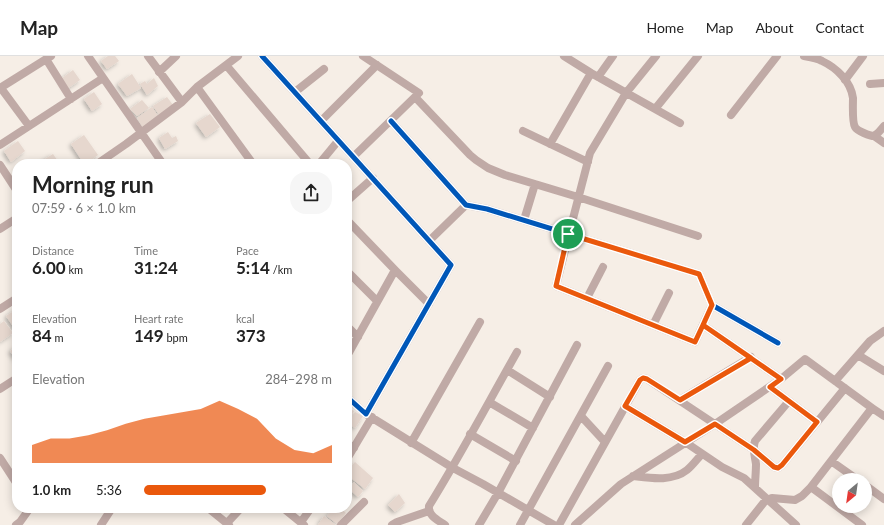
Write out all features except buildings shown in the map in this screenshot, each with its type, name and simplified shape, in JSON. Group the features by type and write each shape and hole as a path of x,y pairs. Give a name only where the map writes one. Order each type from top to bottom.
{"street":[{"path":"88,56 160,159"},
{"path":"148,56 182,102"},
{"path":"159,72 176,56"},
{"path":"104,159 182,102 197,87 238,56"},
{"path":"262,56 451,265 369,416 352,451"},
{"path":"353,157 419,93 363,56"},
{"path":"564,56 594,75 680,123"},
{"path":"550,144 594,75 613,56"},
{"path":"656,56 626,93 590,153 568,234 556,286 695,342 712,305"},
{"path":"655,110 698,56"},
{"path":"731,115 777,56"},
{"path":"804,56 822,61 836,70 850,87 852,93 855,127 870,136 874,136 884,143"},
{"path":"845,80 863,56"},
{"path":"29,126 1,88 48,57 71,99"},
{"path":"226,65 306,159"},
{"path":"321,121 377,65"},
{"path":"295,92 324,69"},
{"path":"0,145 103,78"},
{"path":"870,84 884,83"},
{"path":"197,87 249,159"},
{"path":"415,97 470,155 496,171 698,236"},
{"path":"391,121 466,205 487,209 699,274 712,305 778,343"},
{"path":"874,136 884,126"},
{"path":"523,131 588,162"},
{"path":"323,159 338,141"},
{"path":"0,165 12,183"},
{"path":"352,196 372,178"},
{"path":"524,220 534,184"},
{"path":"429,241 466,205"},
{"path":"0,229 12,221"},
{"path":"352,225 429,304"},
{"path":"587,298 603,267"},
{"path":"352,347 395,270"},
{"path":"352,276 377,301"},
{"path":"653,325 669,292"},
{"path":"0,309 12,301"},
{"path":"412,443 480,322"},
{"path":"703,325 781,379"},
{"path":"352,331 358,337"},
{"path":"835,380 870,341 884,331"},
{"path":"479,525 516,462 577,345"},
{"path":"445,525 431,515 429,506 517,352"},
{"path":"858,355 884,371"},
{"path":"680,400 751,358"},
{"path":"575,525 618,486 770,387 805,359 884,416"},
{"path":"520,525 608,366"},
{"path":"507,370 550,396"},
{"path":"559,525 625,406 640,380 643,378 680,400 754,450 774,467 778,468 845,388"},
{"path":"0,389 12,381"},
{"path":"770,387 817,422"},
{"path":"352,401 369,416 452,468 554,525"},
{"path":"489,402 533,428"},
{"path":"755,487 755,441 789,402"},
{"path":"625,406 685,442 722,467 741,476 768,498 796,525"},
{"path":"746,525 768,498 795,500 802,496 811,487 872,408"},
{"path":"581,416 605,442"},
{"path":"470,434 516,462"},
{"path":"633,476 662,478 677,475 687,470 702,454"},
{"path":"0,458 12,476"},
{"path":"831,461 848,473"},
{"path":"811,487 862,525"},
{"path":"872,490 884,499"},
{"path":"341,525 364,502"},
{"path":"392,525 429,511"},
{"path":"16,525 26,513"},
{"path":"102,525 109,513"},
{"path":"214,513 228,524 237,513"},
{"path":"289,513 302,523 308,513"}],"cycle path":[{"path":"262,56 451,265 366,414 352,401"},
{"path":"391,121 466,205 487,209 699,274 712,305 778,343"}],"route":[{"path":"568,234 556,286 695,342 703,325 751,358 781,379 770,387 817,422 782,465 778,468 774,467 754,450 715,424 685,442 625,406 640,380 643,378 680,400 751,358 703,325 712,305 699,274 568,234"}]}
